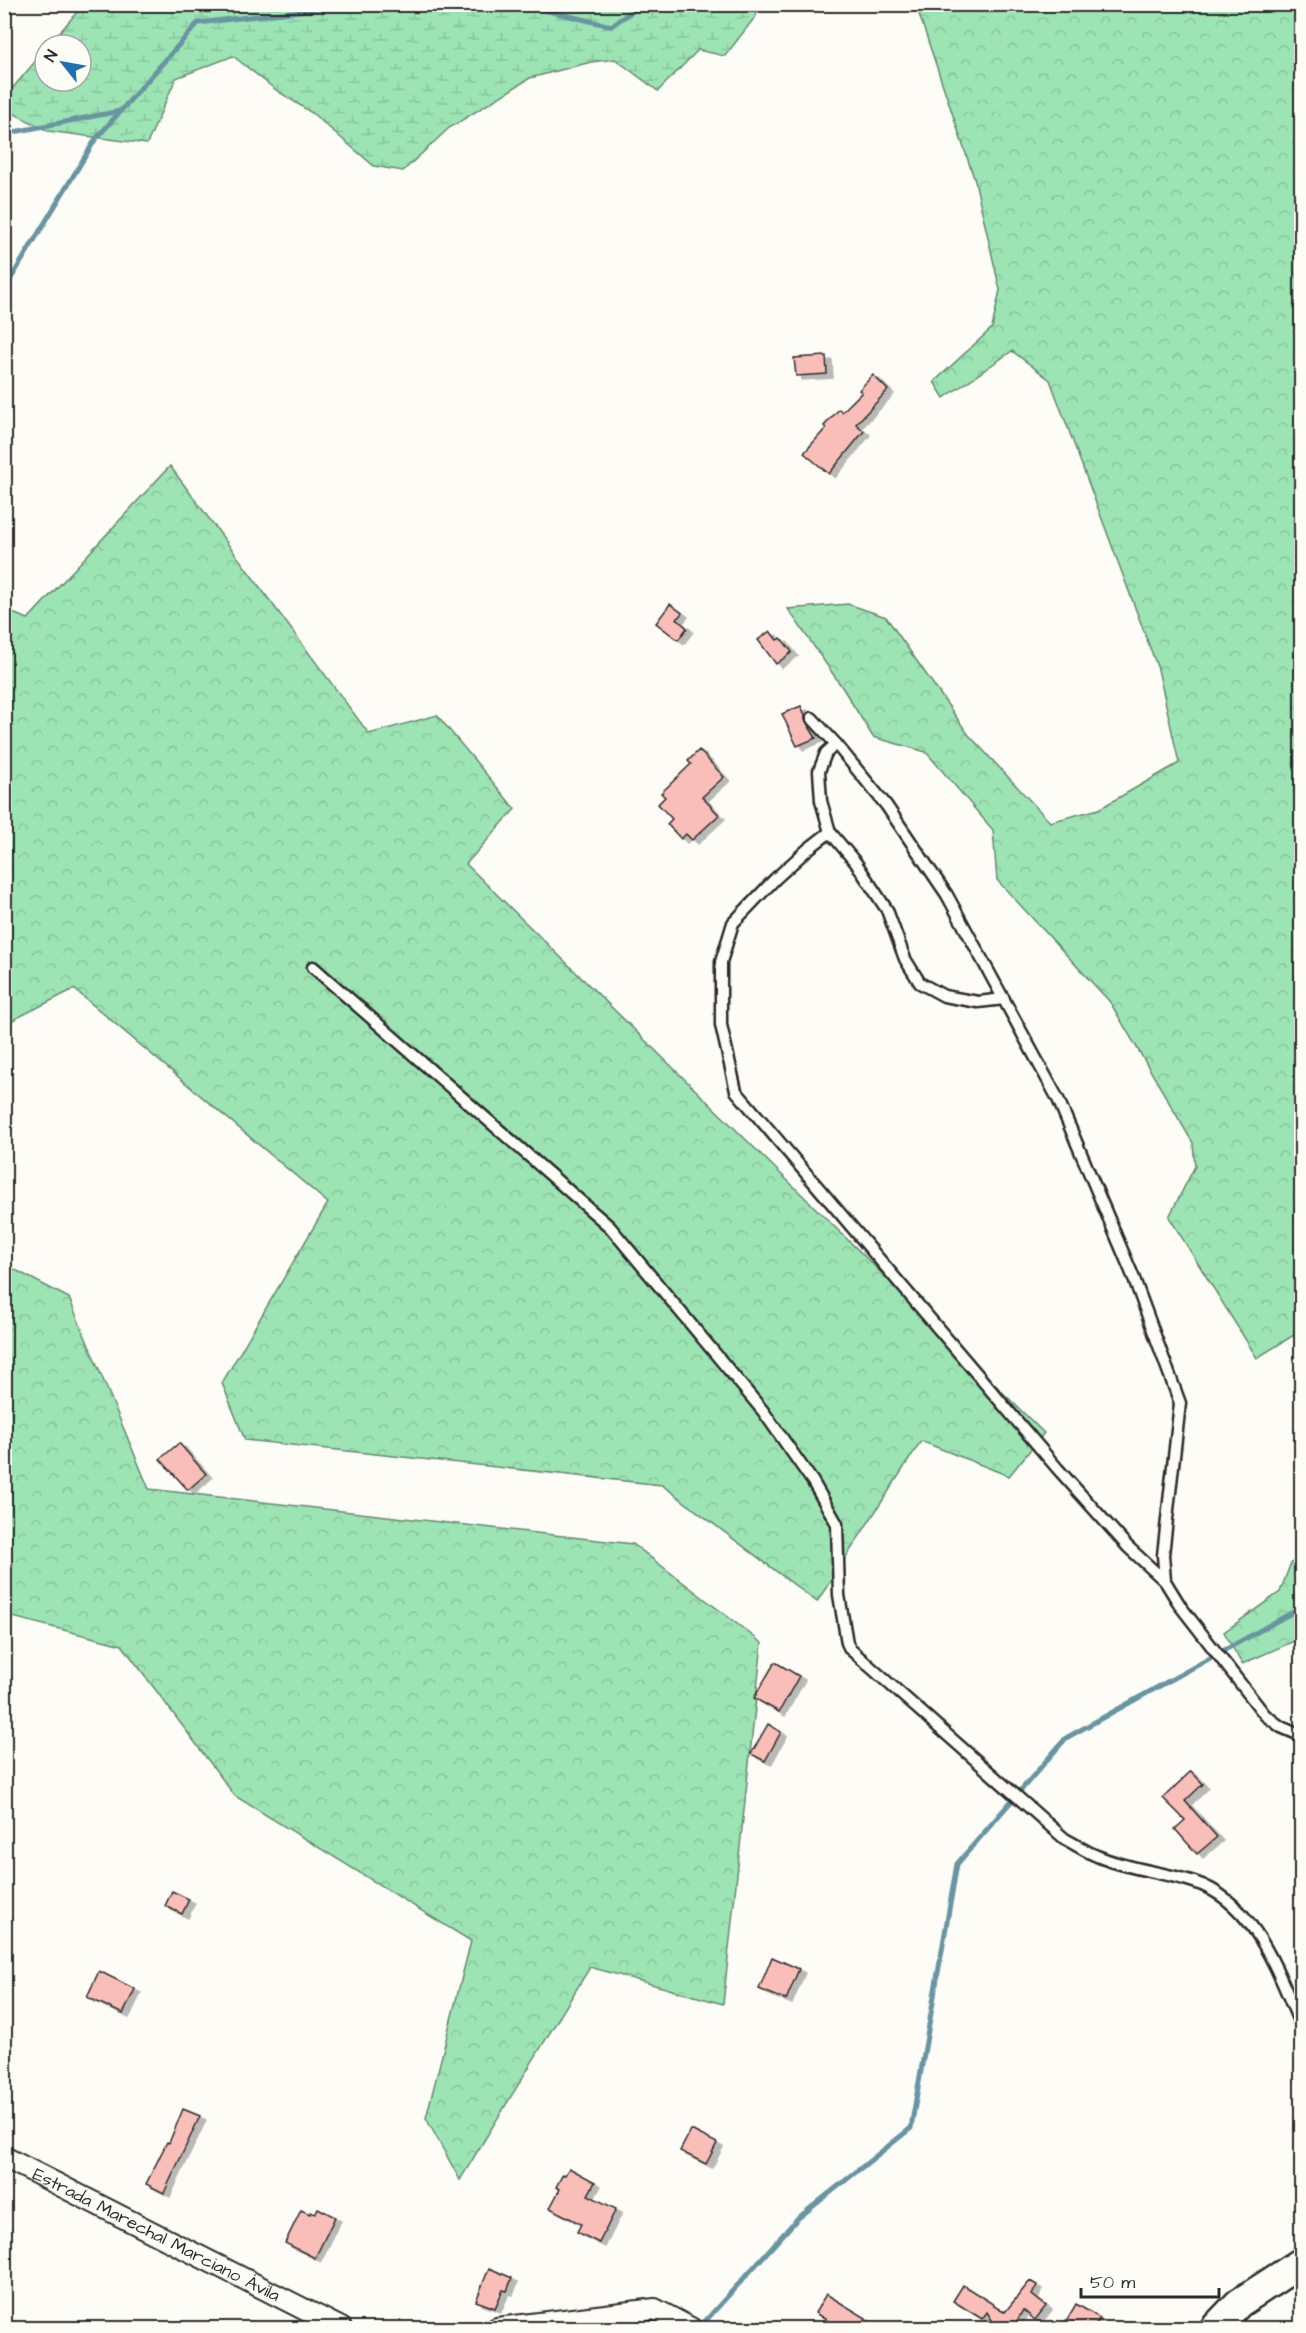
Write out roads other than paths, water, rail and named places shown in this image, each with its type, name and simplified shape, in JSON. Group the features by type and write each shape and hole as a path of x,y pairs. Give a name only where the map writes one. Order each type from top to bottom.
{"main road":[{"path":"1215,2328 1239,2303 1302,2262"}],"street":[{"name":"Estrada Marechal Marciano Ávila","path":"4,2157 341,2328"},
{"path":"497,2328 655,2309 691,2328"}],"lane":[{"path":"812,718 886,806 947,895 1058,1099 1133,1276 1180,1403 1163,1555 1165,1581"},
{"path":"836,744 826,753 819,771 821,801 830,832 856,863 887,910 905,959 920,983 944,996 978,1002 1004,999"},
{"path":"830,832 783,871 733,923 721,962 721,1025 736,1091 1057,1468 1128,1546 1165,1581 1181,1607 1265,1715 1281,1727 1302,1736"},
{"path":"312,967 610,1227 763,1411 813,1482 837,1524 839,1595 850,1649 1065,1839 1097,1857 1196,1882 1223,1896 1244,1916 1270,1956 1302,2028"}],"waterway":[{"path":"4,290 95,140 198,23 359,4"},
{"path":"519,4 611,26 643,4"},
{"path":"4,134 120,111"},
{"path":"699,2328 797,2219 911,2128 957,1864 1066,1738 1302,1607"}]}
